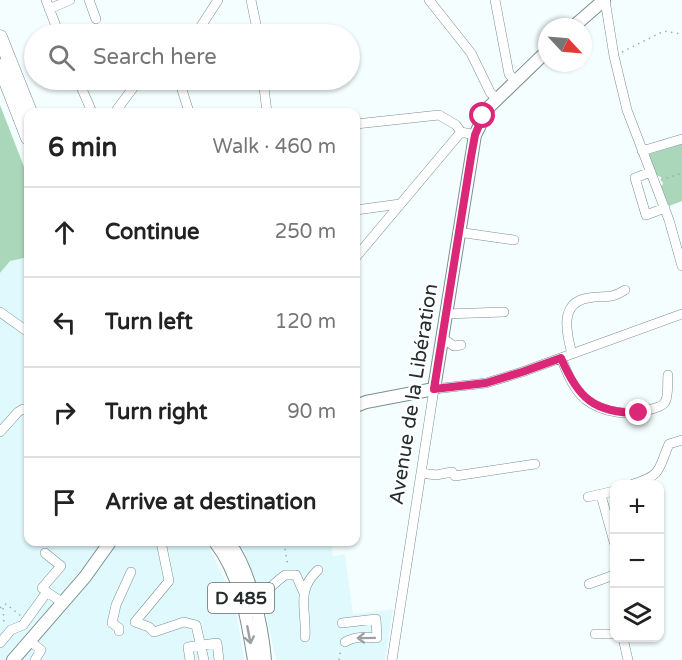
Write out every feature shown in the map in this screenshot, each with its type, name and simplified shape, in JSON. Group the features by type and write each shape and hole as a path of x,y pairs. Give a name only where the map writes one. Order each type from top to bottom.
{"highway":[{"path":"0,37 28,108"},
{"path":"0,66 24,128"}],"main road":[{"path":"584,18 605,0"},
{"name":"Avenue de la Libération","path":"434,389 475,135 489,107 538,59"},
{"path":"360,404 434,389"},
{"path":"13,660 85,577 107,546"},
{"name":"D 485","path":"217,546 231,568 238,586 261,659"},
{"name":"D 485","path":"232,546 247,580 261,659"}],"street":[{"path":"55,24 47,5 70,0"},
{"path":"89,0 96,19"},
{"path":"202,24 218,0"},
{"path":"251,0 256,24"},
{"path":"429,0 471,53 490,92 496,99"},
{"path":"495,0 509,74 515,81"},
{"path":"605,0 614,56 627,110 665,208 682,266"},
{"path":"82,90 90,108"},
{"path":"117,108 131,90"},
{"path":"183,90 188,108"},
{"path":"264,90 266,108"},
{"path":"360,124 440,115 456,125 461,132 475,135"},
{"path":"360,252 461,132"},
{"path":"642,151 682,139"},
{"path":"651,172 635,178 646,215 665,208"},
{"path":"360,209 400,204"},
{"path":"458,232 514,240"},
{"path":"572,354 567,339 566,321 574,306 588,298 614,297 625,290"},
{"path":"0,312 24,329"},
{"path":"445,314 504,312"},
{"path":"434,389 486,383 682,314"},
{"path":"442,338 454,346 461,345"},
{"path":"561,358 569,377 585,398 605,410 622,413 639,413 662,406 666,400 668,375"},
{"name":"Avenue de la Libération","path":"392,660 434,389"},
{"path":"0,432 18,412 24,409"},
{"path":"647,480 660,470 669,444 682,440"},
{"path":"421,473 436,475 452,472 455,476 535,464"},
{"path":"588,497 610,492"},
{"path":"601,495 613,534"},
{"path":"162,546 169,581 135,622 149,627 154,632 184,622 196,625 204,660"},
{"path":"45,553 62,566 42,588 63,603"},
{"path":"261,659 260,604 264,594 285,575 318,570 309,578 303,591 305,637"},
{"path":"119,632 119,628 112,623 116,605 131,572"},
{"path":"293,575 303,591"},
{"path":"589,584 610,577"},
{"path":"0,643 10,632 22,625 47,592"},
{"path":"342,623 376,619 378,638 360,637 343,644"},
{"path":"595,634 610,634"},
{"path":"30,640 42,652 35,660"},
{"path":"625,642 628,660"},
{"path":"190,660 188,647 217,643 219,660"}],"path":[{"path":"614,56 664,31 682,34"},
{"path":"184,93 189,90"},
{"path":"655,182 682,172"},
{"path":"285,549 293,575"},
{"path":"10,632 4,627 1,608 6,604 26,620"},
{"path":"339,660 343,644"}],"shaded area":[{"path":"24,258 24,546 208,546 234,598 244,660 0,660 0,273 10,260"},
{"path":"241,546 332,546 333,556 345,554 353,614 393,609 385,660 276,660 264,605"}],"green space":[{"path":"0,105 24,167 24,258 10,261 0,273"},
{"path":"682,144 682,201 669,206 661,186 663,184 661,177 656,175 648,157 650,154"}],"route":[{"path":"483,116 475,135 471,157 434,389 486,383 561,358 569,377 585,398 605,410 639,413"}]}
